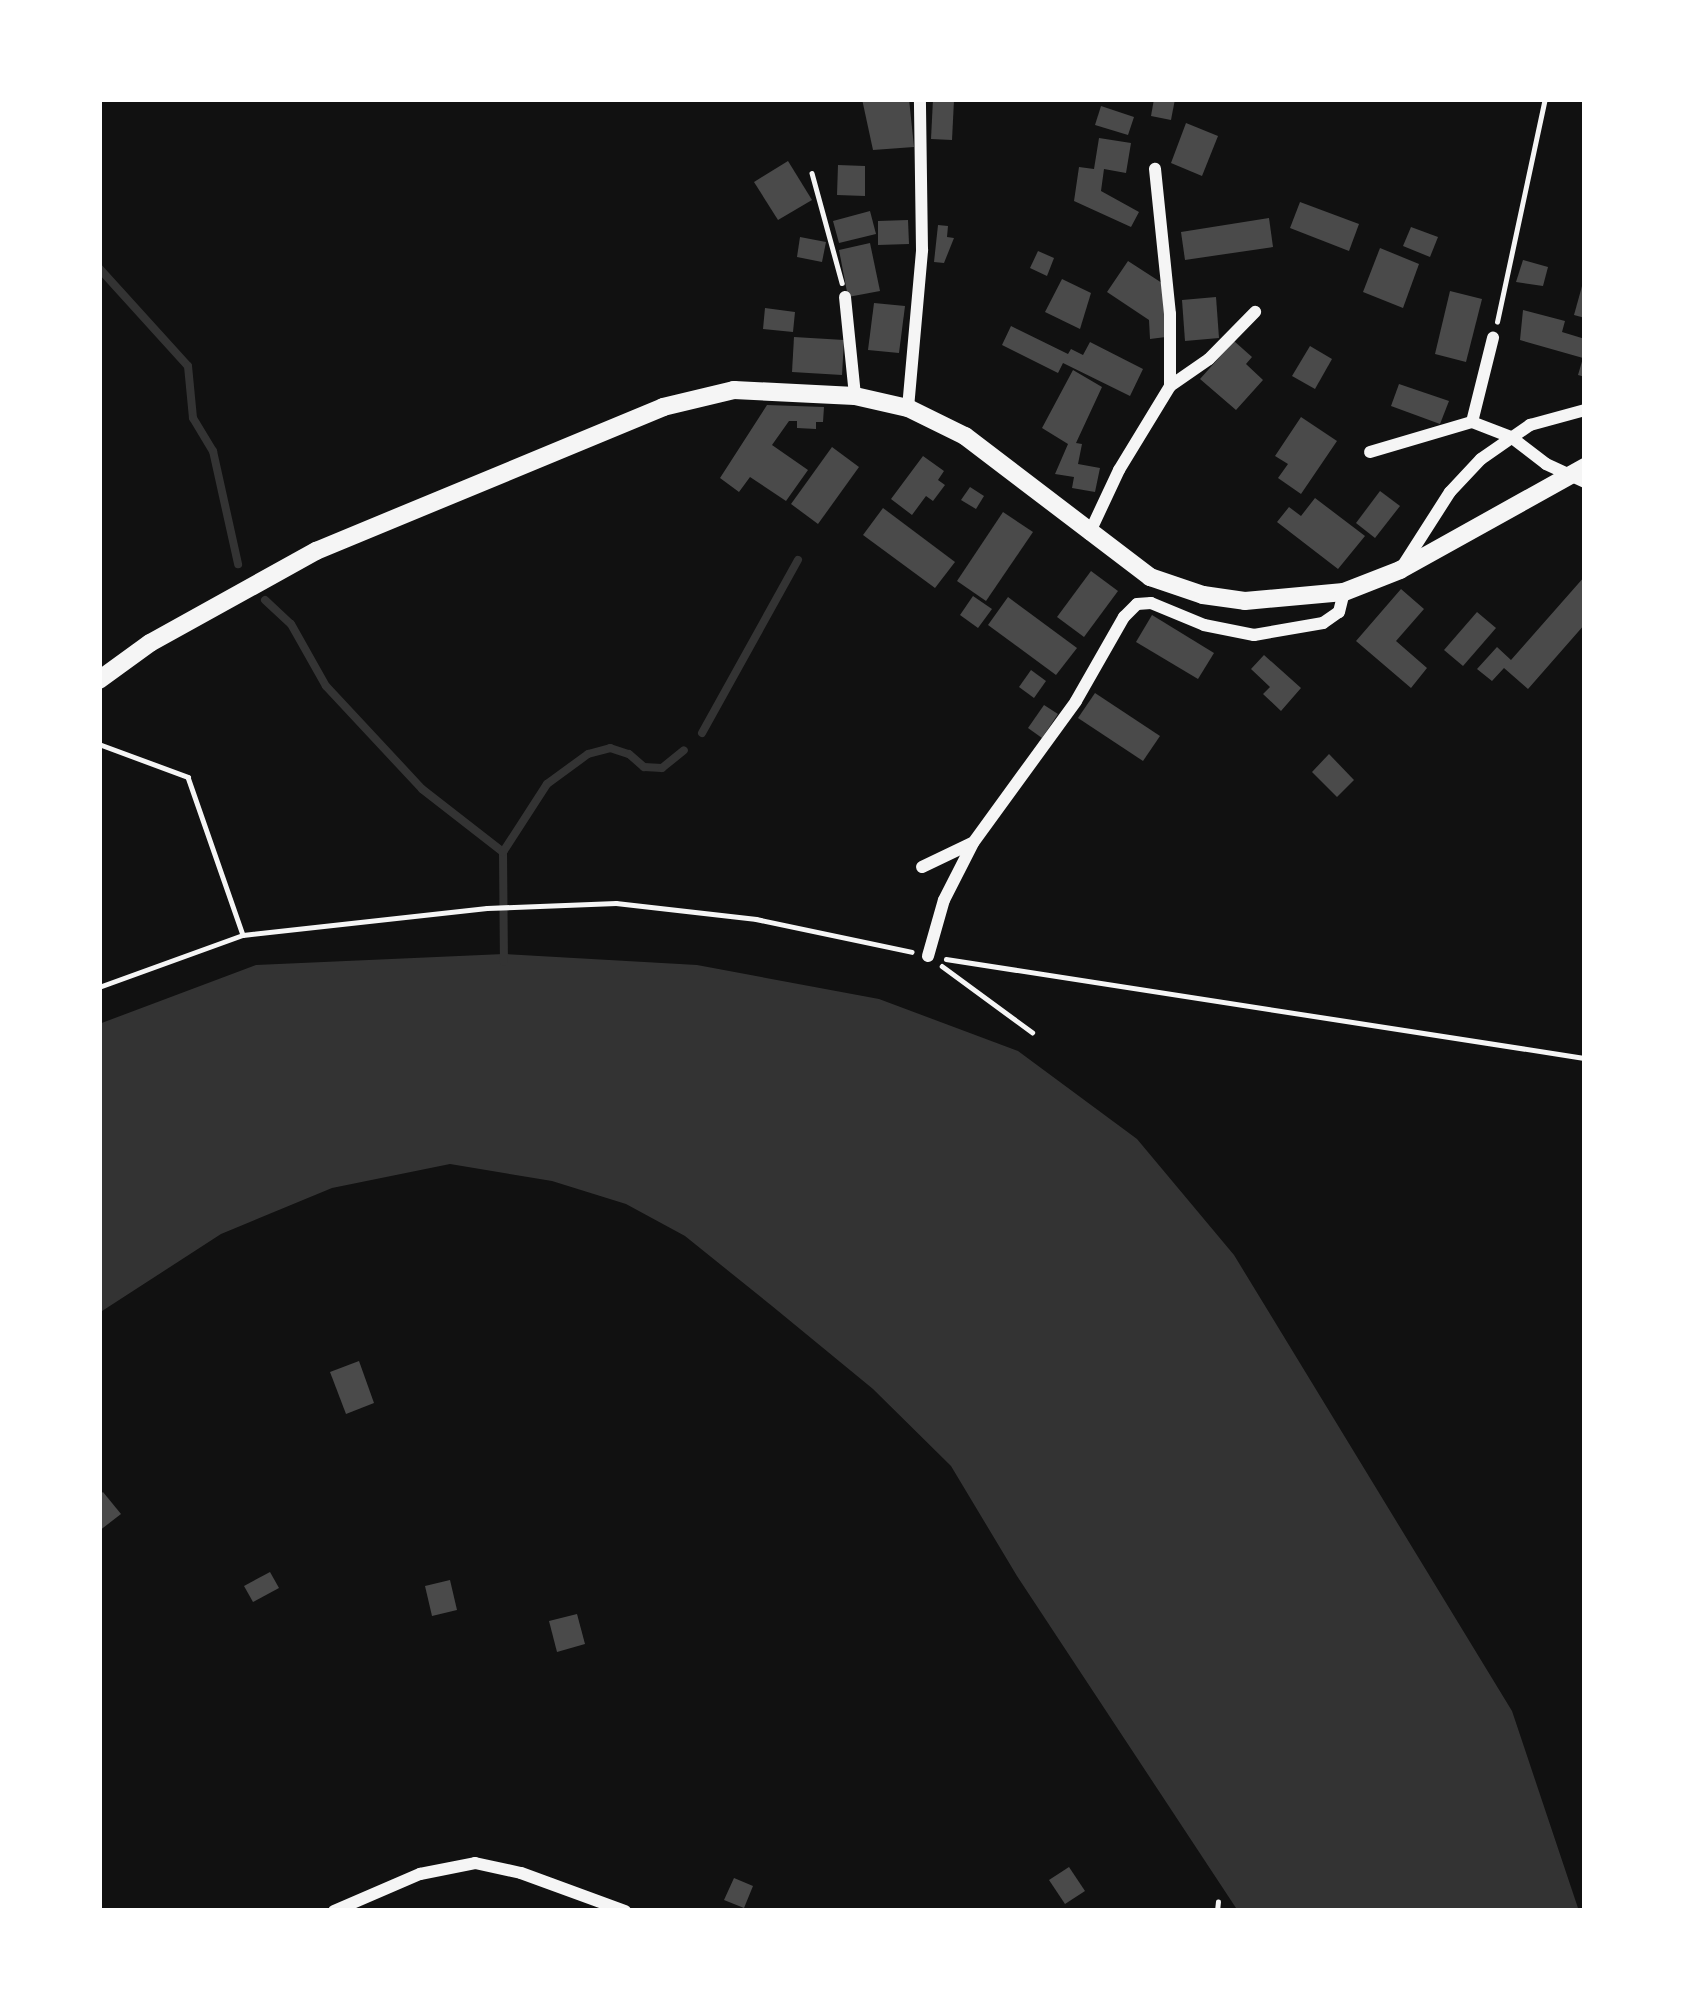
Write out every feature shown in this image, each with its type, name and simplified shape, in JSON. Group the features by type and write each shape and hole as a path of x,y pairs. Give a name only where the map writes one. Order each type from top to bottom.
{"main road":[{"path":"99,680 166,634 316,551 662,407 734,390 855,396 908,408 965,436 1150,577 1203,596 1271,602 1344,592 1400,570 1580,475"}],"street":[{"path":"908,408 922,250 920,99"},
{"path":"1154,170 1170,314 1170,386"},
{"path":"845,297 855,396"},
{"path":"1089,535 1119,470 1170,386 1209,359 1255,311"},
{"path":"1472,422 1493,338"},
{"path":"1400,570 1450,492 1511,437 1549,417 1585,410"},
{"path":"1370,452 1472,422 1511,437 1580,475"},
{"path":"928,956 944,900 973,843 1137,604 1151,603 1204,625 1254,635 1323,623 1339,612 1344,592"},
{"path":"922,867 973,843"},
{"path":"334,1911 420,1874 475,1863 520,1873 626,1911"}],"path":[{"path":"1493,338 1545,99"},
{"path":"812,173 845,297"},
{"path":"99,744 188,777 243,934"},
{"path":"99,988 243,934 487,908 616,903 756,919 928,956 1585,1058"},
{"path":"928,956 1032,1032"},
{"path":"1217,1911 1218,1902"}],"shaded area":[{"path":"504,954 697,965 879,999 1018,1051 1137,1139 1234,1255 1512,1711 1579,1911 1238,1911 1017,1576 951,1466 873,1389 772,1306 685,1236 626,1204 552,1181 450,1164 332,1188 221,1234 99,1313 99,1024 256,965"}],"building":[{"path":"862,99 909,99 914,147 873,150"},
{"path":"933,99 954,100 952,140 931,139"},
{"path":"1154,99 1175,99 1171,120 1151,116"},
{"path":"1101,106 1134,117 1128,135 1095,125"},
{"path":"1186,123 1218,136 1202,176 1171,163"},
{"path":"1099,138 1131,143 1126,173 1104,169 1101,191 1139,212 1131,227 1074,201 1079,167 1094,169"},
{"path":"788,161 812,200 778,220 754,182"},
{"path":"838,165 865,166 865,196 837,195"},
{"path":"1300,202 1359,224 1349,251 1290,228"},
{"path":"870,211 876,234 839,243 833,221"},
{"path":"1269,218 1273,247 1185,260 1181,232"},
{"path":"908,220 909,244 878,245 878,221"},
{"path":"938,225 948,226 947,237 954,238 944,263 934,262"},
{"path":"1411,227 1438,237 1430,257 1403,246"},
{"path":"800,237 826,242 822,262 797,257"},
{"path":"870,243 880,291 848,297 839,250"},
{"path":"1380,248 1419,264 1403,308 1363,292"},
{"path":"1038,251 1054,258 1047,276 1030,268"},
{"path":"1523,260 1548,267 1543,286 1516,282"},
{"path":"1128,261 1162,283 1166,337 1150,339 1149,320 1107,292"},
{"path":"1062,279 1091,293 1080,329 1045,312"},
{"path":"1585,279 1585,318 1574,315"},
{"path":"1450,291 1482,299 1466,362 1435,354"},
{"path":"1216,297 1219,338 1185,341 1182,300"},
{"path":"874,303 905,306 899,353 868,350"},
{"path":"765,308 795,312 793,332 763,329"},
{"path":"1523,310 1565,321 1562,332 1585,339 1585,377 1578,375 1583,358 1520,340"},
{"path":"1011,326 1068,354 1071,349 1083,355 1090,342 1143,369 1130,396 1063,363 1058,373 1002,345"},
{"path":"794,337 844,340 842,375 792,372"},
{"path":"1234,341 1252,357 1246,364 1263,380 1236,410 1200,379"},
{"path":"1310,346 1332,359 1315,389 1292,376"},
{"path":"1073,370 1102,387 1076,443 1082,444 1078,464 1100,468 1095,492 1072,488 1074,477 1055,474 1068,444 1042,428"},
{"path":"1399,384 1449,401 1440,424 1391,406"},
{"path":"767,405 824,407 823,422 816,422 816,429 797,428 797,421 789,421 772,445 808,470 786,501 750,477 739,492 720,478"},
{"path":"1301,417 1337,441 1301,494 1278,478 1288,464 1275,456"},
{"path":"832,447 859,467 818,524 791,504"},
{"path":"923,456 944,471 938,480 945,485 933,501 926,496 912,515 891,499"},
{"path":"970,487 984,496 976,509 961,500"},
{"path":"1380,491 1400,506 1375,538 1356,523"},
{"path":"1315,498 1365,536 1338,569 1277,522 1289,507 1301,516"},
{"path":"883,508 955,562 935,588 863,535"},
{"path":"1003,512 1033,532 986,601 957,581"},
{"path":"1091,571 1118,591 1084,637 1057,617"},
{"path":"1585,576 1585,624 1528,689 1504,668 1492,681 1477,669 1497,647 1511,660"},
{"path":"1401,589 1424,609 1396,641 1427,668 1411,688 1356,641"},
{"path":"973,596 992,609 978,628 960,615"},
{"path":"1008,597 1077,648 1056,675 988,625"},
{"path":"1477,612 1496,628 1463,666 1444,650"},
{"path":"1152,615 1214,653 1198,679 1136,642"},
{"path":"1264,655 1301,688 1281,711 1263,694 1270,687 1251,669"},
{"path":"1031,670 1046,681 1034,698 1019,687"},
{"path":"1095,693 1160,736 1143,761 1078,718"},
{"path":"1044,705 1058,714 1042,738 1028,728"},
{"path":"1329,754 1354,780 1337,797 1312,772"},
{"path":"359,1361 374,1403 346,1414 330,1372"},
{"path":"103,1492 121,1514 99,1531 99,1495"},
{"path":"270,1572 279,1588 253,1602 244,1586"},
{"path":"450,1580 457,1610 432,1616 425,1586"},
{"path":"577,1614 585,1644 557,1652 549,1621"},
{"path":"1069,1867 1085,1891 1065,1904 1049,1880"},
{"path":"734,1878 753,1886 744,1908 724,1900"}],"waterway":[{"path":"99,268 188,366 193,418 213,451 238,564"},
{"path":"702,733 798,560"},
{"path":"265,600 291,624 326,686 422,789 503,852 504,962"},
{"path":"503,852 547,784 588,754 610,748 629,754 644,767 662,768 684,750"}]}
